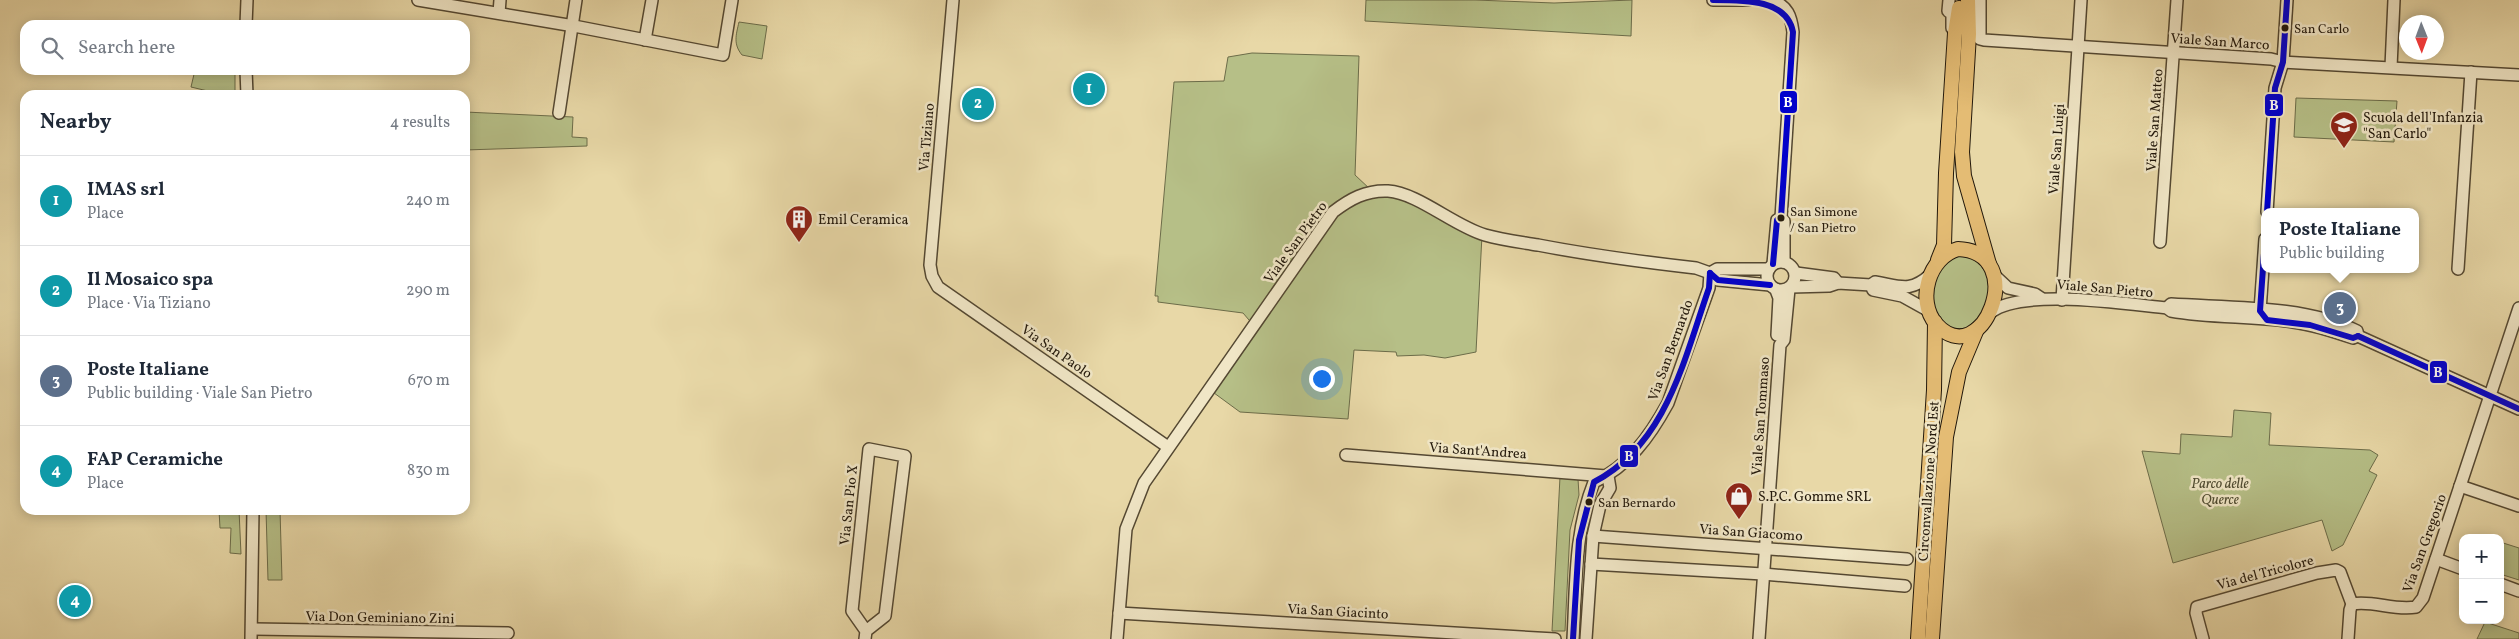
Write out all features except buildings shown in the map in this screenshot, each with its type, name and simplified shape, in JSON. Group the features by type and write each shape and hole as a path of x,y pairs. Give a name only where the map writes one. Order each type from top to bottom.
{"main road":[{"path":"1960,0 1955,33 1946,173 1944,246 1930,275 1927,301 1932,317 1952,334 1964,334 1978,329 1991,312 1995,284 1964,176 1962,152 1974,36 1968,0"},
{"path":"1938,260 1950,251 1968,249 1977,253 1991,269"},
{"name":"Circonvallazione Nord Est","path":"1918,639 1934,390 1932,317"},
{"name":"Circonvallazione Nord Est","path":"1932,639 1946,437 1959,372 1978,329"}],"street":[{"path":"246,0 246,20"},
{"path":"418,0 574,26 723,55 732,0"},
{"path":"499,13 500,0"},
{"path":"559,113 574,26 576,0"},
{"path":"645,40 652,0"},
{"name":"Via Tiziano","path":"932,276 930,265 953,0"},
{"path":"1713,0 1771,0 1780,3 1788,9 1791,18 1793,32 1780,218 1784,221 1775,265 1767,277 1773,287 1829,286 1838,283 1871,285 1875,282 1899,287 1916,286 1930,275"},
{"path":"1949,0 1948,11 1952,14 1955,33"},
{"path":"1974,0 1972,27 1974,36"},
{"path":"1974,36 1980,0"},
{"name":"Viale San Luigi","path":"2062,300 2081,0"},
{"name":"Viale San Matteo","path":"2160,242 2177,0"},
{"path":"2267,208 2275,88 2283,62 2287,0"},
{"path":"2391,67 2394,0"},
{"name":"Viale San Marco","path":"1974,36 2078,48 2271,59 2283,62 2519,74"},
{"path":"2458,269 2471,72"},
{"path":"246,75 247,90"},
{"name":"Viale San Pietro","path":"1117,639 1126,529 1144,483 1333,212 1349,200 1366,192 1389,191 1406,195 1461,226 1485,235 1593,256 1696,268 1710,273 1718,280 1773,287"},
{"path":"1775,265 1791,266 1796,274"},
{"name":"Viale San Pietro","path":"1710,273 1717,269 1775,265"},
{"path":"1991,269 2008,288 2035,294 2041,298"},
{"name":"Via San Bernardo","path":"1573,639 1579,536 1594,482 1616,471 1645,440 1668,403 1709,288 1710,273"},
{"path":"2263,315 2264,273"},
{"path":"1796,274 1834,278 1838,283"},
{"path":"1790,288 1796,274"},
{"name":"Via San Paolo","path":"932,276 938,287 1168,447"},
{"path":"1871,285 1873,290 1902,296 1932,317"},
{"name":"Viale San Tommaso","path":"1773,287 1779,309 1777,341 1780,345"},
{"name":"Viale San Tommaso","path":"1759,639 1780,345 1784,340 1790,288"},
{"path":"1991,312 1998,307 2041,298"},
{"name":"Viale San Pietro","path":"2041,298 2167,308 2171,311 2187,314 2226,317 2263,315"},
{"name":"Viale San Pietro","path":"2167,308 2171,304 2263,315 2310,325 2353,338 2358,336 2519,409"},
{"name":"Via San Gregorio","path":"2352,604 2360,603 2405,609 2416,607 2422,598 2490,395 2516,326 2519,308"},
{"name":"Via San Pio X","path":"869,449 905,456 885,616 866,635 852,611 869,449"},
{"name":"Via Sant'Andrea","path":"1346,455 1608,476"},
{"path":"1586,639 1592,536 1600,505 1610,488 1608,476"},
{"path":"2460,486 2519,506"},
{"path":"252,634 253,515"},
{"name":"Via San Giacomo","path":"1592,536 1908,558"},
{"path":"2436,559 2459,568"},
{"path":"1591,564 1763,574 1905,586"},
{"name":"Via del Tricolore","path":"2203,639 2196,613 2197,607 2317,573 2336,570 2340,572 2352,604"},
{"path":"2504,585 2519,591"},
{"path":"2348,639 2352,604"},
{"name":"Via San Giacinto","path":"1119,613 1555,639"},
{"name":"Via Don Geminiano Zini","path":"252,634 508,634"}],"green space":[{"path":"1366,0 1475,0 1554,3 1632,0 1631,36 1365,21"},
{"path":"739,22 767,26 762,59 742,55 739,51 736,39"},
{"path":"1252,53 1359,56 1355,175 1371,190 1416,202 1482,235 1476,352 1445,358 1424,355 1397,356 1396,352 1354,350 1348,419 1240,412 1210,390 1255,327 1243,313 1158,302 1158,296 1155,296 1174,82 1224,81 1228,57"},
{"path":"194,75 235,75 235,90 204,90 191,87"},
{"path":"2296,98 2397,101 2394,142 2294,137"},
{"path":"470,112 573,117 572,137 587,138 587,146 470,150"},
{"path":"1963,255 1977,262 1986,273 1989,287 1988,301 1982,314 1974,324 1962,329 1948,326 1941,320 1937,314 1933,295 1935,279 1942,266 1954,257"},
{"name":"Parco delle Querce","path":"2234,410 2271,413 2269,445 2370,450 2378,455 2369,471 2377,475 2343,545 2332,551 2322,520 2173,563 2142,451 2180,454 2181,434 2232,437"},
{"path":"1560,477 1578,479 1579,495 1570,530 1565,631 1552,631"},
{"path":"219,515 239,515 241,554 230,553 231,528 220,528"},
{"path":"266,515 280,515 282,580 268,580"},
{"path":"2504,543 2519,548 2519,580 2504,575"},
{"path":"2484,624 2491,624 2519,633 2519,639 2477,639"}],"transit line":[{"name":"B","path":"1713,0 1739,0 1774,8 1789,21 1793,32 1781,218 1777,220 1773,264"},
{"name":"B","path":"2267,208 2275,88 2283,62 2287,0"},
{"name":"B","path":"1710,273 1718,280 1770,285"},
{"name":"B","path":"1573,639 1579,540 1594,482 1619,466 1639,446 1656,423 1681,371 1709,288 1710,273"},
{"name":"B","path":"2263,273 2260,311 2267,320 2310,325 2353,338 2358,336"},
{"name":"B","path":"2358,336 2519,409"}],"place":[{"name":"San Carlo","path":"2285,28"},
{"name":"IMAS srl","path":"1089,89"},
{"name":"Il Mosaico spa","path":"978,104"},
{"name":"Scuola dell'Infanzia \"San Carlo\"","path":"2344,149"},
{"name":"San Simone / San Pietro","path":"1781,218"},
{"name":"Emil Ceramica","path":"799,243"},
{"name":"Poste Italiane","path":"2340,308"},
{"name":"San Bernardo","path":"1589,502"},
{"name":"S.P.C. Gomme SRL","path":"1739,520"},
{"name":"FAP Ceramiche","path":"75,601"}]}
